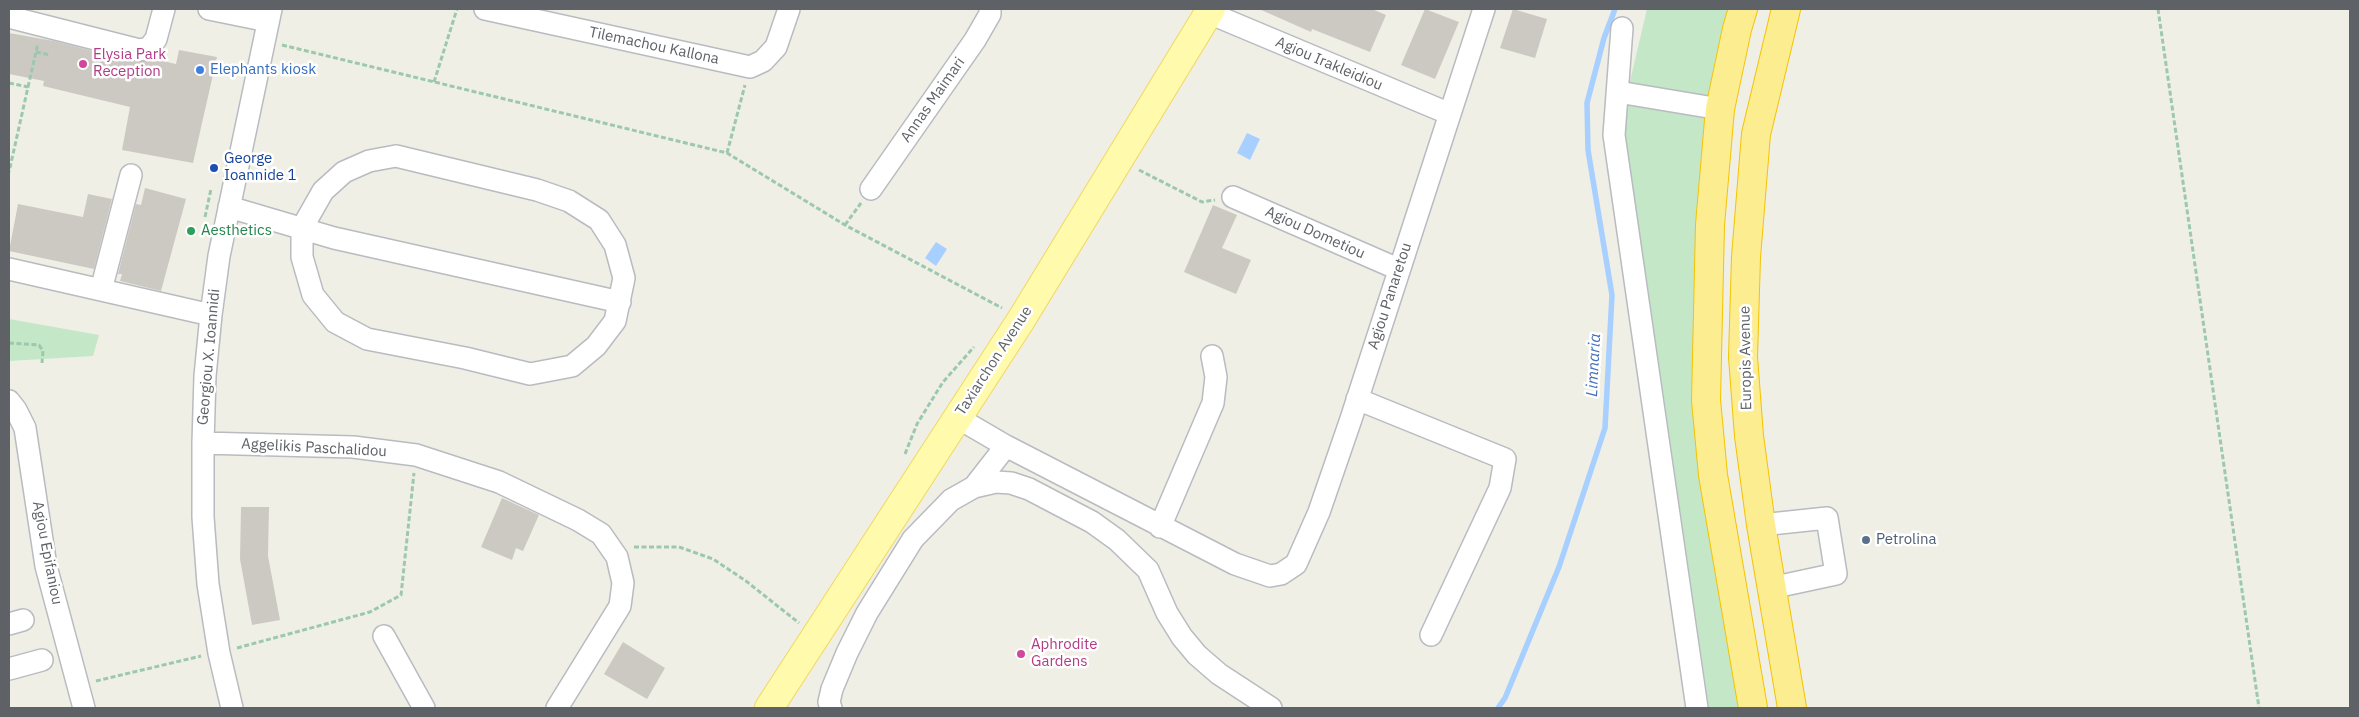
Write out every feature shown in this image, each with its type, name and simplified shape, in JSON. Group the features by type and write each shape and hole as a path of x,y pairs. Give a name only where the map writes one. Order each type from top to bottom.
{"highway":[{"path":"1743,9 1720,109 1710,225 1706,400 1713,475 1753,708"},
{"name":"Europis Avenue","path":"1786,9 1756,134 1746,256 1743,356 1748,436 1771,588 1792,708"}],"main road":[{"name":"Taxiarchon Avenue","path":"769,708 1021,320 1210,11"}],"street":[{"path":"9,17 139,50 149,48 156,39 164,9"},
{"path":"209,9 268,24"},
{"name":"Tilemachou Kallona","path":"485,9 750,67"},
{"path":"750,67 763,61 776,47 789,9"},
{"name":"Annas Maimari","path":"871,188 975,40 990,9"},
{"name":"Agiou Panaretou","path":"1160,527 1235,564 1270,576 1281,574 1296,564 1319,512 1358,399 1398,269 1484,9"},
{"name":"Agiou Irakleidiou","path":"1210,11 1450,114"},
{"name":"Georgiou X. Ioannidi","path":"232,708 219,653 208,584 203,517 203,443 211,315 219,256 268,24"},
{"path":"1622,28 1614,135 1697,708"},
{"path":"1618,92 1720,109"},
{"path":"396,156 472,173 537,190 569,201 599,220 614,245 624,278 620,302 615,321 596,346 572,366 530,374 465,358 367,340 335,322 313,295 302,257 302,228 323,191 344,172 369,161 396,156"},
{"path":"101,290 131,175"},
{"name":"Agiou Dometiou","path":"1233,197 1398,269"},
{"path":"229,207 334,238 620,302"},
{"path":"9,269 211,315"},
{"path":"958,418 1006,446 1160,527 1213,403 1216,377 1212,356"},
{"path":"1358,399 1505,459 1500,488 1431,635"},
{"name":"Agiou Epifaniou","path":"9,401 25,428 46,566 84,708"},
{"name":"Aggelikis Paschalidou","path":"203,443 352,447 416,455 508,486 578,520 601,534 617,557 623,583 620,606 557,708"},
{"path":"974,487 1006,446"},
{"path":"831,708 829,702 832,689 847,653 867,613 913,539 951,500 974,487 996,482 1010,482 1030,489 1092,522 1104,531 1148,570 1167,613 1182,637 1197,655 1219,674 1271,708"},
{"path":"1761,525 1827,518 1836,574 1771,588"},
{"path":"384,636 424,708"},
{"path":"9,669 42,660"}],"path":[{"path":"434,82 457,9"},
{"path":"2158,9 2259,708"},
{"path":"268,24 434,82 727,153 845,225 1021,320"},
{"path":"9,172 43,26"},
{"path":"36,52 50,56"},
{"path":"727,153 750,67"},
{"path":"9,83 28,86"},
{"path":"1119,159 1202,202 1233,197"},
{"path":"845,225 871,188"},
{"path":"9,343 39,345 43,351 42,363"},
{"path":"78,685 219,653 370,612 401,595 416,455"},
{"path":"610,547 679,547 713,559 746,581 800,624"}],"green space":[{"path":"1647,9 1733,9 1703,408 1749,708 1709,708 1646,274 1619,128"},
{"path":"9,319 99,335 93,356 9,361"}],"water":[{"path":"1247,133 1260,139 1250,160 1237,153"},
{"path":"936,242 947,249 936,266 925,258"}],"building":[{"path":"1259,9 1372,9 1386,15 1370,52 1312,29 1311,32"},
{"path":"1425,9 1459,22 1435,79 1401,65"},
{"path":"1513,9 1547,19 1535,58 1500,48"},
{"path":"9,33 54,41 136,62 154,59 176,64 179,50 217,57 193,163 122,150 130,107 43,86 44,81 9,74"},
{"path":"145,188 186,199 161,291 120,281 122,274 118,274 136,204 141,205"},
{"path":"88,194 112,199 94,269 9,251 18,204 83,217"},
{"path":"1213,205 1237,215 1222,248 1251,260 1236,294 1184,272"},
{"path":"502,498 539,515 523,551 516,548 512,560 481,547"},
{"path":"241,507 269,507 268,556 280,620 252,625 240,559"},
{"path":"623,642 665,668 647,699 604,674"}],"waterway":[{"name":"Limnaria","path":"1498,708 1505,698 1559,567 1605,428 1612,295 1588,150 1587,103 1604,38 1615,9"}],"place":[{"name":"Elysia Park Reception","path":"83,64"},
{"name":"Elephants kiosk","path":"200,70"},
{"name":"George Ioannide 1","path":"214,168"},
{"name":"Aesthetics","path":"191,231"},
{"name":"Petrolina","path":"1866,540"},
{"name":"Aphrodite Gardens","path":"1021,654"}]}
